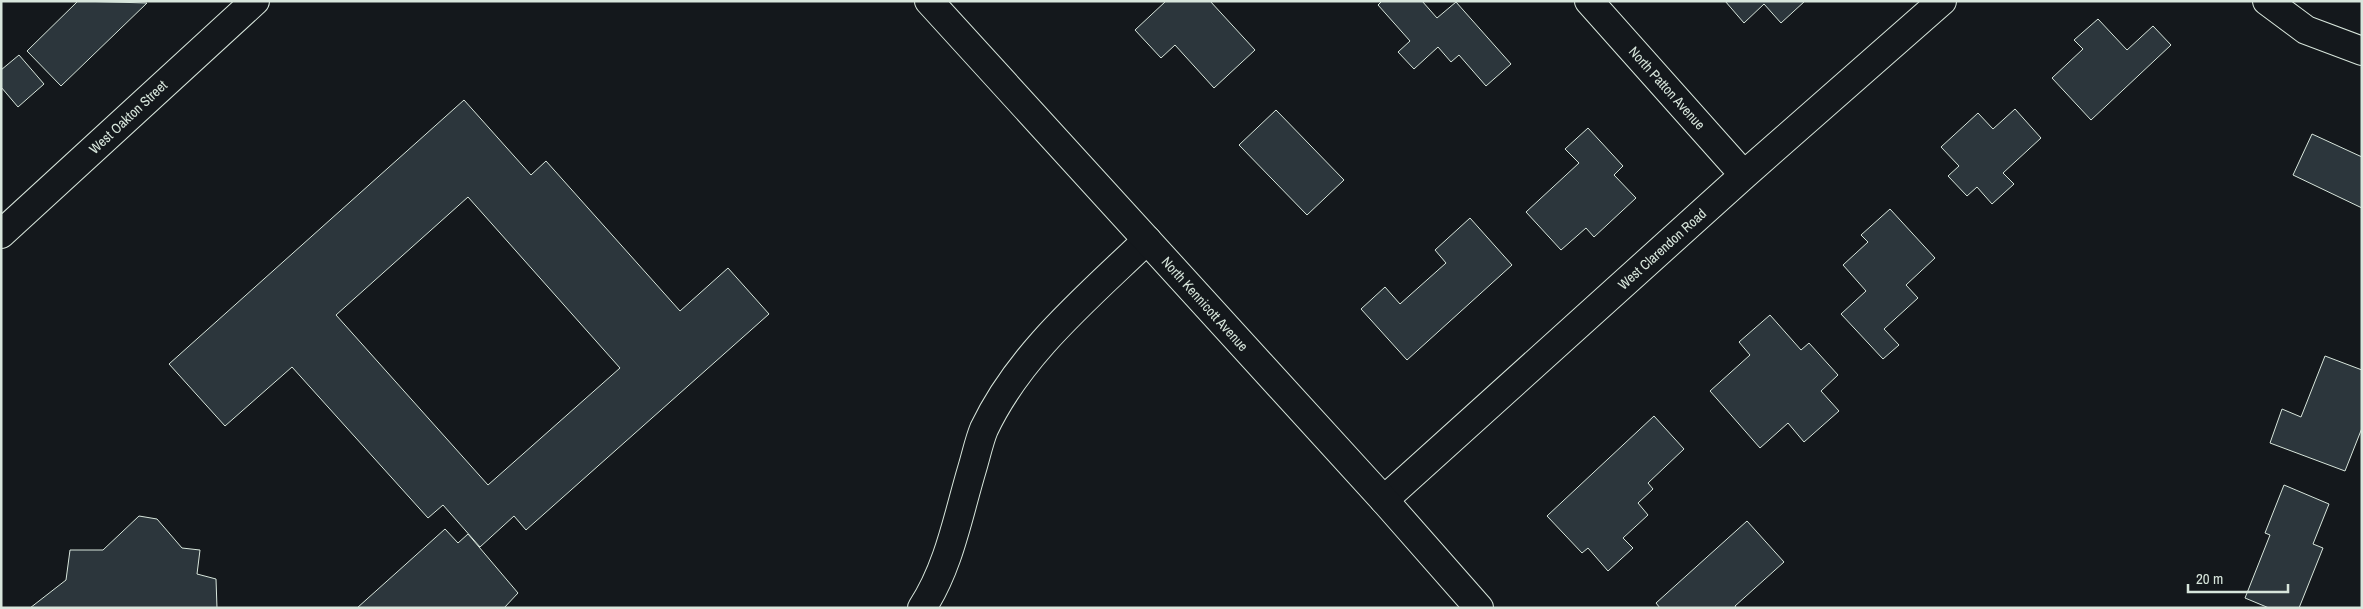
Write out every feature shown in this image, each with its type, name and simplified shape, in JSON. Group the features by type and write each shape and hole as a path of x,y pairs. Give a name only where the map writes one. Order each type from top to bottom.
{"street":[{"name":"North Kennicott Avenue","path":"929,1 1384,500 1479,608"},
{"name":"North Patton Avenue","path":"1589,1 1744,175"},
{"name":"West Clarendon Road","path":"1384,500 1744,175 1942,1"},
{"path":"2267,1 2306,30 2362,52"},
{"name":"West Oakton Street","path":"1,234 253,2"},
{"path":"922,608 933,590 947,552 984,430 1010,384 1054,331 1147,240"}],"building":[{"path":"78,1 147,3 61,86 27,51"},
{"path":"1166,1 1210,1 1255,50 1214,88 1175,45 1161,58 1135,30"},
{"path":"1382,1 1422,1 1437,18 1456,2 1511,64 1486,86 1459,55 1451,62 1438,47 1414,69 1398,52 1410,41 1378,5"},
{"path":"1725,1 1805,1 1781,23 1764,4 1744,23"},
{"path":"2098,19 2127,50 2153,26 2171,45 2091,120 2052,78 2083,49 2074,40"},
{"path":"19,55 44,84 18,107 1,87 1,70"},
{"path":"464,100 531,175 546,161 680,311 728,268 769,314 526,530 514,516 480,547 443,505 428,518 292,367 225,426 169,364","holes":["468,197 620,368 488,485 336,315"]},
{"path":"2015,109 2041,138 2003,173 2014,184 1992,204 1977,187 1967,196 1948,176 1959,166 1941,147 1978,113 1993,129"},
{"path":"1276,110 1344,180 1307,215 1239,145"},
{"path":"1588,128 1623,166 1614,175 1636,198 1594,237 1586,228 1561,250 1526,212 1579,163 1565,149"},
{"path":"2312,134 2362,157 2362,208 2293,175"},
{"path":"1890,209 1935,258 1906,285 1918,298 1884,329 1899,345 1883,359 1841,314 1866,291 1843,265 1868,242 1861,235"},
{"path":"1470,218 1512,265 1407,360 1361,309 1385,287 1400,304 1446,263 1435,250"},
{"path":"1770,315 1801,350 1809,343 1838,375 1821,391 1839,411 1804,442 1788,423 1760,448 1710,391 1750,355 1739,342"},
{"path":"2325,356 2362,370 2362,428 2345,471 2270,443 2282,409 2301,417"},
{"path":"1654,416 1684,449 1648,483 1653,489 1638,503 1648,515 1623,538 1633,548 1608,571 1588,548 1582,553 1547,516"},
{"path":"2284,485 2329,504 2313,544 2323,548 2299,608 2269,608 2245,598 2270,535 2265,533"},
{"path":"139,516 157,519 182,548 200,550 197,574 216,579 217,608 30,608 66,580 70,550 103,550"},
{"path":"1747,521 1784,562 1735,606 1736,608 1660,608 1656,603"},
{"path":"445,529 458,543 468,534 518,593 504,608 357,608"}]}
